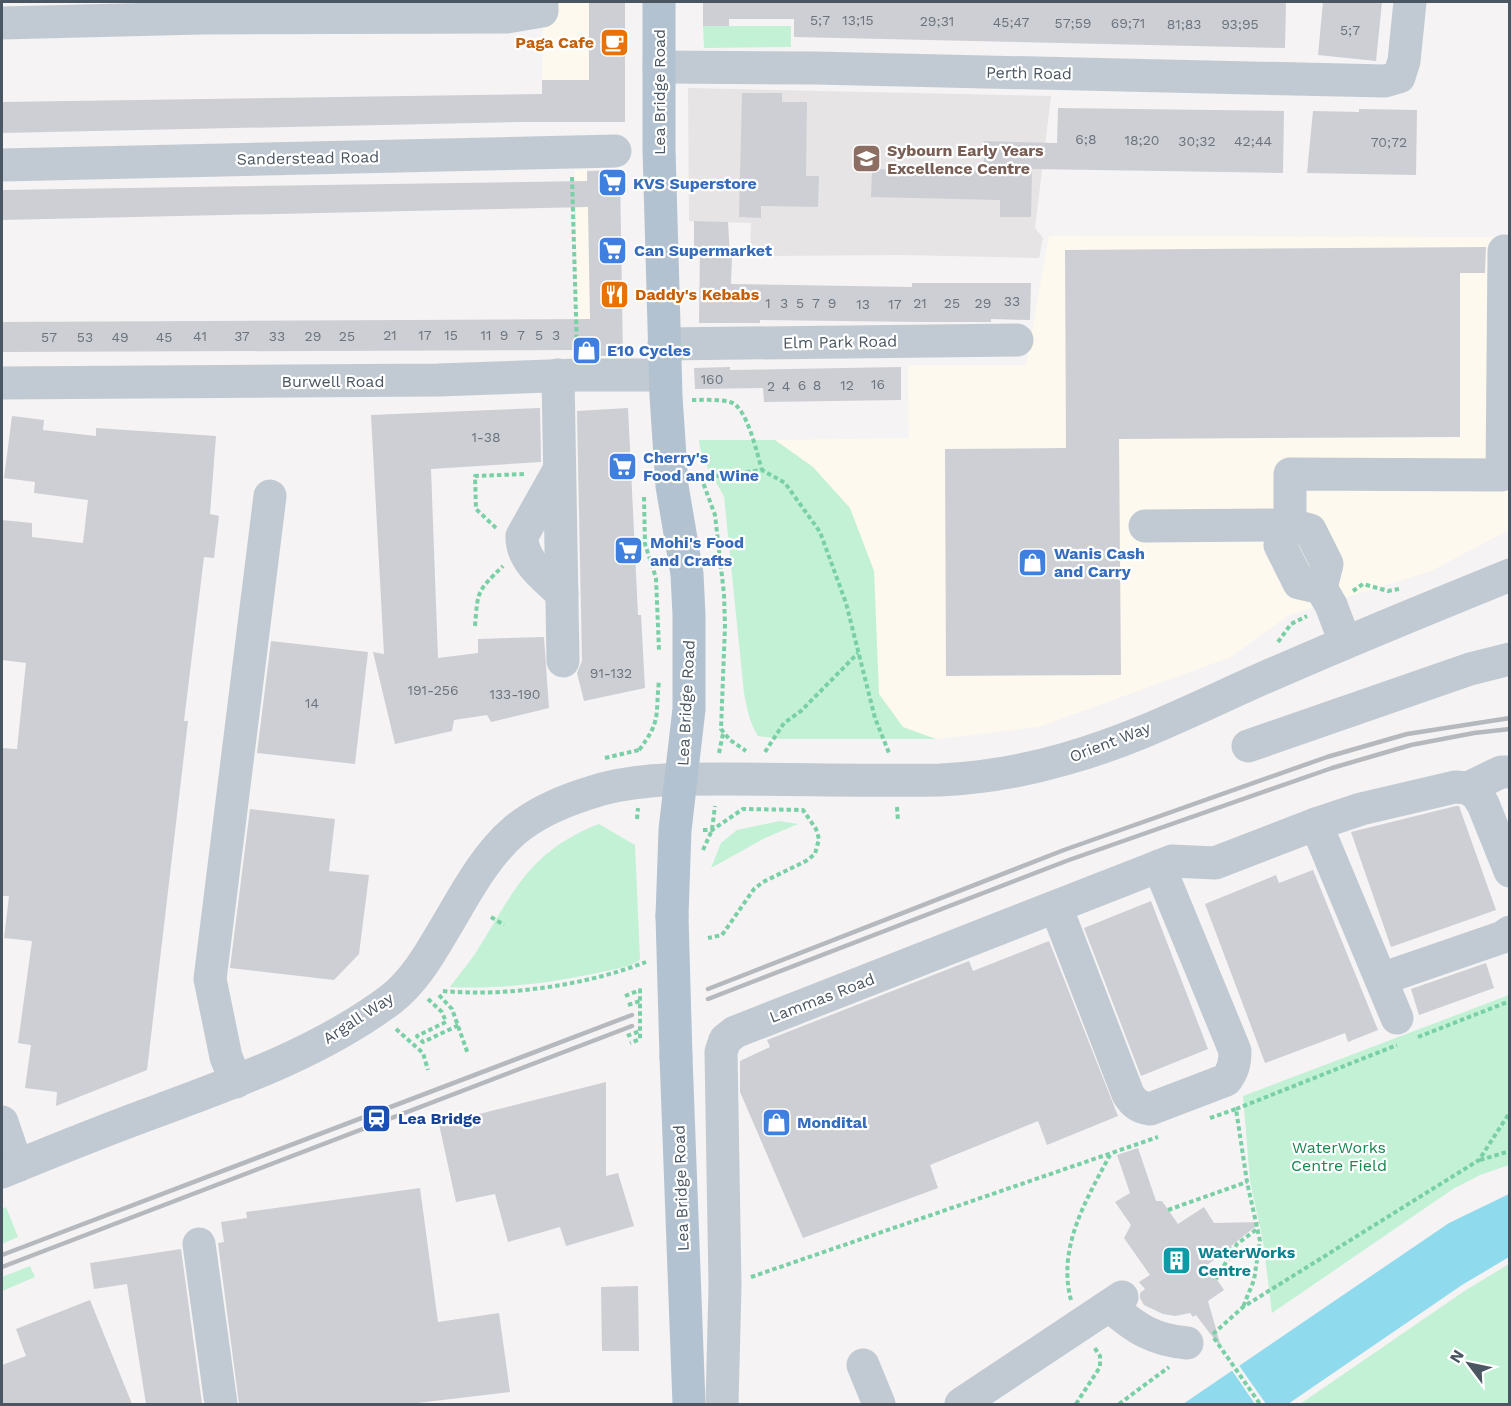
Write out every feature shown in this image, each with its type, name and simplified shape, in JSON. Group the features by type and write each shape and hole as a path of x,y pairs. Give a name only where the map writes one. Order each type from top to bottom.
{"main road":[{"name":"Lea Bridge Road","path":"659,2 659,149 664,360 672,486 687,574 689,615 690,691 675,830 672,916 689,1404"}],"street":[{"path":"2,23 202,18 507,17 542,11 542,2"},
{"name":"Perth Road","path":"659,68 815,68 1385,81 1399,77 1404,61 1410,2"},
{"name":"Sanderstead Road","path":"2,165 615,151"},
{"path":"1290,525 1290,474 1502,475 1504,251"},
{"name":"Elm Park Road","path":"664,360 1017,340"},
{"name":"Burwell Road","path":"2,383 438,380 568,375 664,360"},
{"path":"563,662 560,469 568,375"},
{"path":"560,469 522,536 512,540 562,594"},
{"path":"236,1082 226,1057 210,979 270,496"},
{"path":"1145,526 1290,525 1310,530 1327,564 1326,597 1346,642"},
{"name":"Orient Way","path":"682,779 940,780 1023,770 1067,759 1119,741 1346,642 1509,575"},
{"path":"1248,746 1470,669 1509,659"},
{"path":"1509,772 1501,772 1468,788 1483,804 1509,872"},
{"name":"Argall Way","path":"9,1169 236,1082 338,1034 392,998 411,980 430,956 476,878 496,850 515,830 562,802 588,793 611,786 682,779"},
{"name":"Lammas Road","path":"722,1404 725,1286 721,1052 725,1040 735,1032 1172,861 1215,863 1316,824 1394,800 1455,787 1468,788"},
{"path":"1316,824 1403,1034"},
{"path":"1056,907 1133,1102 1140,1107 1150,1109 1226,1080 1232,1072 1235,1051 1159,866"},
{"path":"1381,979 1503,937 1509,932"},
{"path":"2,1122 9,1169"},
{"path":"199,1244 221,1404"},
{"path":"961,1404 1116,1301 1130,1324 1168,1341 1196,1347"},
{"path":"863,1365 879,1404"}],"path":[{"path":"568,375 572,153"},
{"path":"686,399 730,401 738,405 762,470"},
{"path":"701,478 762,470 785,483 820,532 846,603 875,718 892,759"},
{"path":"475,626 477,594 512,540 476,509 475,477 528,474"},
{"name":"Lea Bridge Road","path":"644,488 645,544 656,578 659,654"},
{"path":"710,537 718,536"},
{"path":"1273,649 1291,624 1326,597 1363,584 1388,591 1409,586"},
{"path":"715,596 724,594"},
{"path":"762,758 784,723 801,711 858,653"},
{"name":"Lea Bridge Road","path":"639,750 653,731 658,715 660,676"},
{"path":"713,730 722,731 751,755"},
{"path":"719,752 722,731"},
{"path":"708,938 722,935 754,889 815,854 819,839 816,829 802,810 743,809 712,830"},
{"path":"637,819 638,810"},
{"path":"709,837 715,810"},
{"path":"491,917 504,925"},
{"path":"443,991 470,993 537,988 618,973 654,959"},
{"path":"624,996 640,990 640,1040 630,1043"},
{"path":"439,995 452,1009 468,1054"},
{"path":"429,1000 442,1012 446,1022 417,1036 423,1042 459,1025"},
{"path":"628,1005 640,1001"},
{"path":"1204,1120 1236,1109 1403,1034 1509,1001"},
{"path":"391,1024 423,1053 428,1070"},
{"path":"627,1036 640,1031"},
{"path":"1236,1109 1247,1182 1260,1241 1254,1280 1243,1307"},
{"path":"1479,1160 1509,1112"},
{"path":"725,1286 1162,1135"},
{"path":"1119,1404 1196,1347 1243,1307 1479,1160 1509,1151"},
{"path":"1073,1308 1066,1266 1071,1239 1083,1207 1110,1154"},
{"path":"1168,1209 1247,1182"},
{"path":"1216,1278 1237,1244 1257,1229"},
{"path":"1076,1404 1100,1366 1100,1356 1094,1346"},
{"path":"1196,1347 1260,1404"}],"shaded area":[{"path":"543,2 625,2 625,81 542,80"},
{"name":"Sybourn Early Years Excellence Centre","path":"688,88 1051,96 1035,228 1043,238 1039,258 903,255 750,256 751,223 689,221"},
{"path":"575,170 620,170 623,358 578,359"},
{"path":"1049,236 1509,237 1509,530 1431,571 1289,615 1231,657 1039,727 936,739 903,727 879,694 874,571 813,467 775,440 909,438 908,365 1026,365"}],"green space":[{"path":"703,26 791,26 791,47 704,48"},
{"path":"699,440 775,440 813,467 850,508 874,571 879,694 903,727 936,739 781,739 758,736 750,720 744,693 724,496 705,462"},
{"path":"780,821 798,824 765,838 711,868 721,843 737,830"},
{"path":"599,824 635,845 640,960 629,966 540,983 496,987 450,987 475,954 524,877 555,848 575,835"},
{"name":"WaterWorks Centre Field","path":"1509,995 1509,1165 1480,1175 1453,1189 1272,1313 1263,1241 1250,1181 1243,1096"},
{"path":"6,1207 18,1237 2,1244 2,1209"},
{"path":"1509,1264 1509,1404 1300,1404 1466,1290"},
{"path":"30,1266 35,1277 2,1291 2,1277"}],"water":[{"path":"1509,1194 1509,1257 1462,1285 1288,1404 1183,1404 1449,1223"}],"pier":[{"path":"1238,1364 1266,1404 1255,1404 1231,1369"}],"building":[{"path":"589,2 625,2 625,122 518,122 2,133 2,102 542,94 542,80 589,80"},
{"path":"703,2 1286,2 1285,48 794,37 794,19 729,19 729,26 703,26"},
{"path":"1323,2 1382,2 1376,61 1318,55"},
{"path":"742,93 782,93 782,102 807,102 806,176 819,176 818,207 761,206 761,218 739,217"},
{"path":"1058,108 1284,111 1283,173 1032,169 1031,217 1000,217 1000,200 871,197 872,169 984,171 984,141 1057,143"},
{"path":"1359,109 1417,110 1416,175 1307,173 1313,111 1359,112"},
{"path":"620,170 623,356 578,356 578,350 2,352 2,322 590,319 588,207 2,220 2,190 587,181 587,171"},
{"path":"694,221 728,222 730,257 732,257 731,284 912,287 912,283 1031,283 1030,320 920,322 760,320 760,323 699,323 700,250 694,250"},
{"name":"Wanis Cash and Carry","path":"1486,247 1485,273 1460,273 1460,437 1119,439 1121,675 946,676 945,449 1066,448 1065,250"},
{"path":"730,367 730,370 901,367 901,400 764,402 763,388 695,389 694,368"},
{"path":"540,408 541,462 431,469 438,658 478,653 478,639 544,637 549,708 491,722 487,715 454,720 452,731 395,744 373,652 384,654 371,415"},
{"path":"628,408 638,615 641,615 645,688 584,701 577,673 582,661 577,411"},
{"path":"12,416 44,420 43,430 96,436 96,428 216,436 210,514 219,516 214,558 204,557 184,721 188,721 147,1070 56,1106 57,1092 25,1088 31,1045 18,1043 32,941 4,938 9,896 2,896 2,748 17,749 26,663 2,660 2,520 32,523 32,537 83,543 88,500 34,493 35,482 4,478"},
{"path":"271,641 368,652 355,764 257,753"},
{"path":"1459,806 1496,910 1391,947 1351,832"},
{"path":"250,809 335,819 329,871 369,875 359,954 334,980 230,968"},
{"path":"1313,870 1378,1030 1348,1042 1345,1033 1265,1063 1205,904 1276,875 1279,883"},
{"path":"1151,901 1208,1049 1141,1076 1084,928"},
{"path":"1049,941 1118,1116 1047,1145 1038,1121 930,1165 938,1188 803,1238 740,1092 740,1061 770,1047 767,1040 969,961 973,971"},
{"path":"1486,963 1494,988 1419,1015 1411,989"},
{"path":"606,1082 606,1176 618,1173 634,1226 566,1246 560,1227 508,1242 495,1194 456,1202 439,1124"},
{"name":"WaterWorks Centre","path":"1138,1148 1156,1201 1162,1201 1178,1224 1204,1207 1214,1223 1261,1222 1231,1246 1232,1248 1207,1265 1224,1290 1208,1301 1220,1343 1218,1344 1196,1315 1193,1317 1190,1313 1175,1316 1163,1314 1144,1305 1140,1298 1140,1293 1145,1289 1139,1282 1150,1275 1124,1238 1131,1225 1115,1202 1130,1193 1117,1155"},
{"path":"420,1188 438,1322 499,1313 510,1392 409,1404 239,1404 218,1243 224,1242 221,1222 247,1218 246,1212"},
{"path":"181,1249 202,1404 146,1404 127,1284 94,1289 90,1263"},
{"path":"638,1286 639,1351 602,1351 601,1287"},
{"path":"90,1300 132,1404 2,1404 2,1365 26,1356 16,1329"}],"railway":[{"path":"708,989 1064,850 1327,757 1407,734 1510,718"},
{"path":"708,999 1069,860 1332,768 1411,745 1510,729"},
{"path":"2,1255 632,1015"},
{"path":"2,1267 632,1026"}],"place":[{"name":"Paga Cafe","path":"615,42"},
{"name":"Sybourn Early Years Excellence Centre","path":"866,159"},
{"name":"KVS Superstore","path":"612,183"},
{"name":"Can Supermarket","path":"613,250"},
{"name":"Daddy's Kebabs","path":"614,294"},
{"name":"E10 Cycles","path":"586,350"},
{"name":"Cherry's Food and Wine","path":"622,466"},
{"name":"Mohi's Food and Crafts","path":"629,551"},
{"name":"Wanis Cash and Carry","path":"1033,562"},
{"name":"Lea Bridge","path":"377,1118"},
{"name":"Mondital","path":"776,1122"},
{"name":"WaterWorks Centre","path":"1177,1261"}]}
